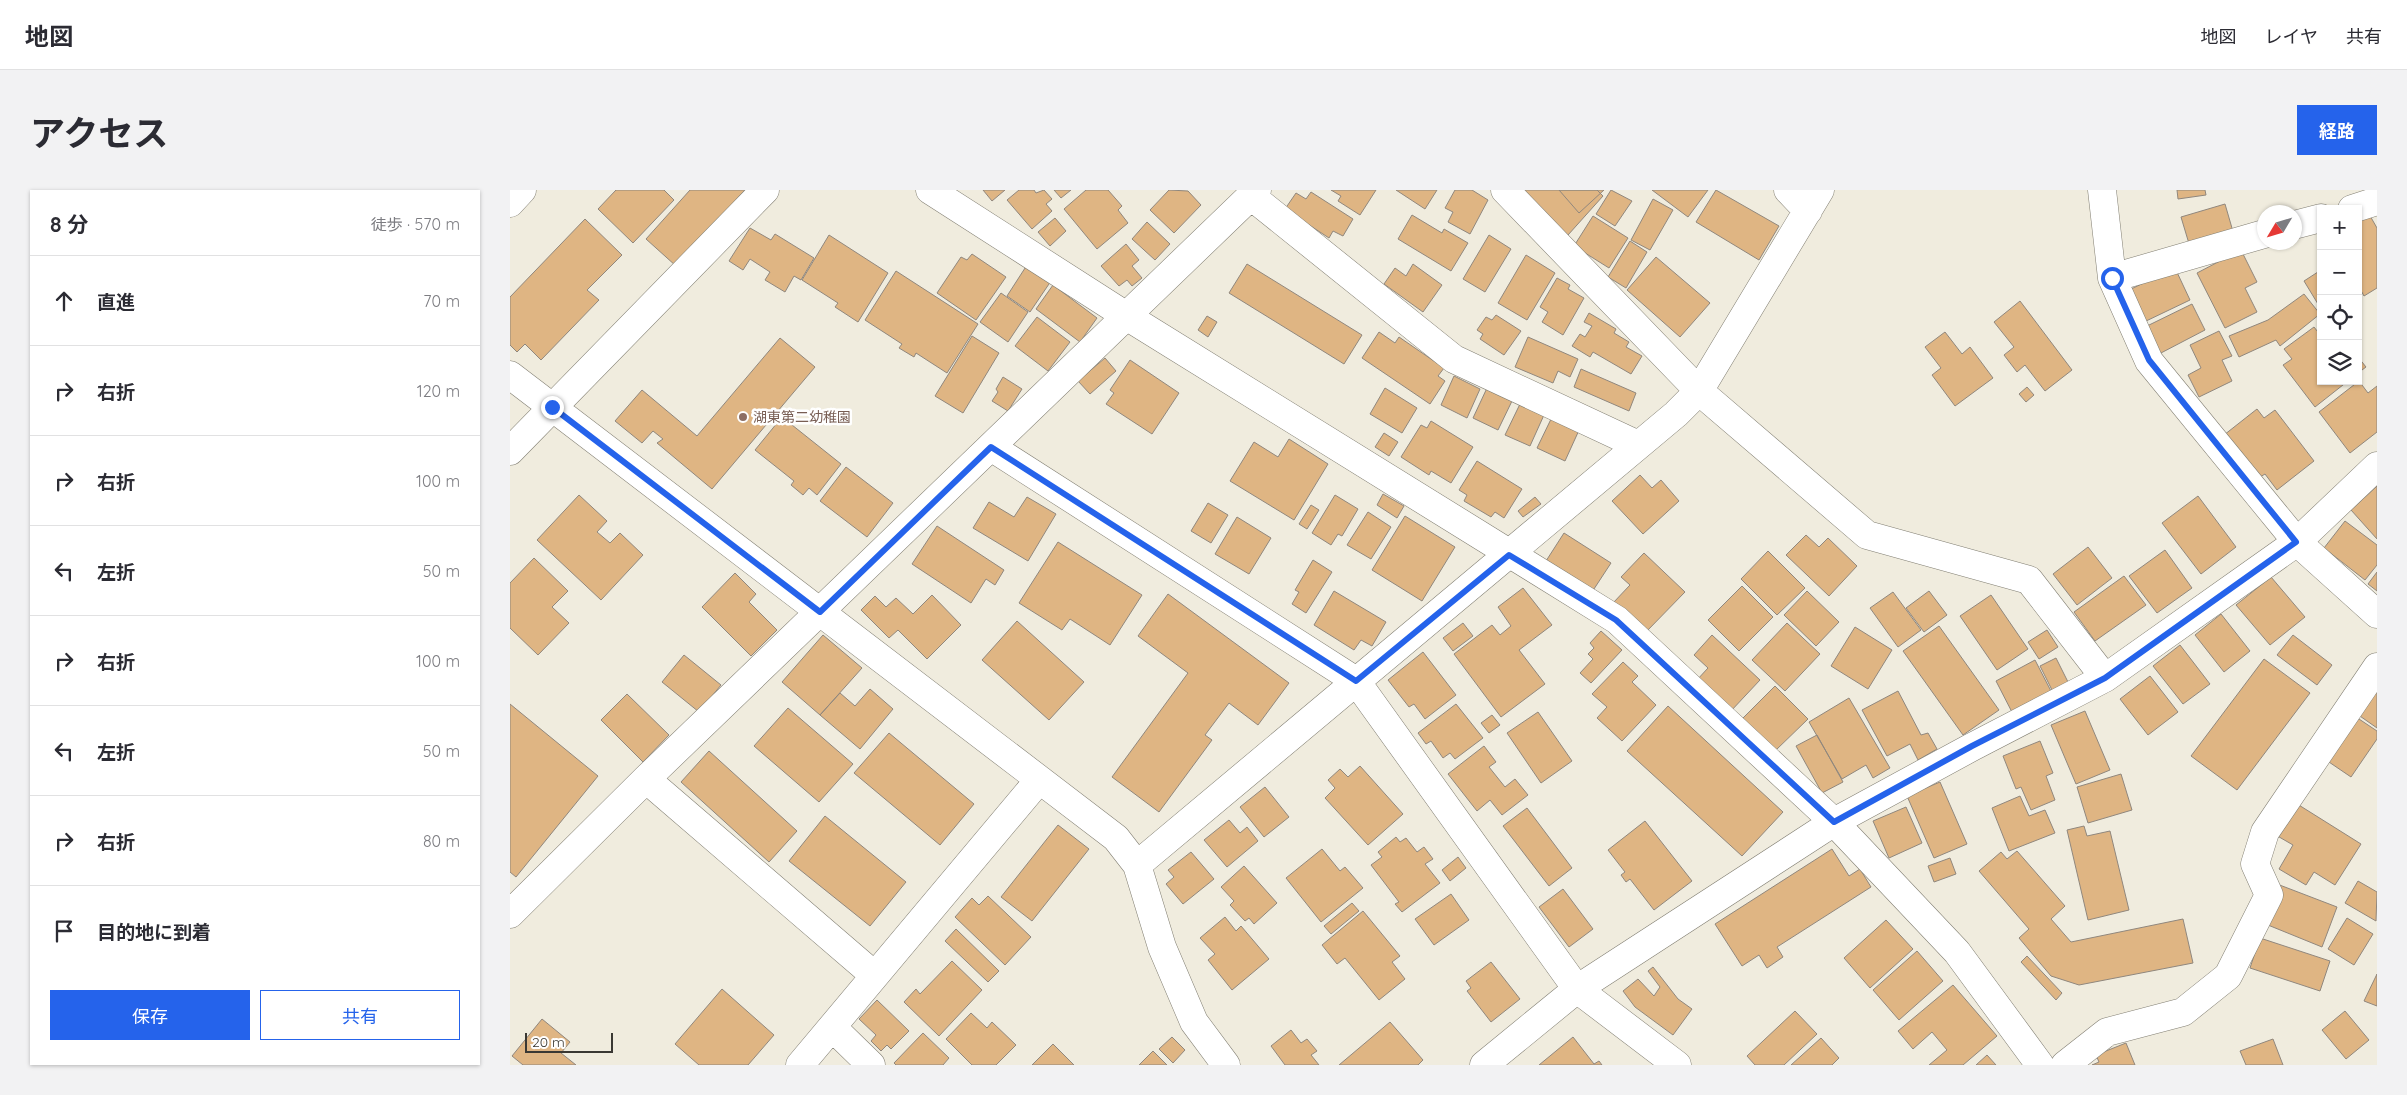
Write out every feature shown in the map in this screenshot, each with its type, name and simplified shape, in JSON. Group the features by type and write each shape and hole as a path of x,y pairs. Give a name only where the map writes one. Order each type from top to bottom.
{"street":[{"path":"510,203 522,190"},
{"path":"510,450 764,190"},
{"path":"930,190 1128,317 1616,620 1834,822 1957,952 2040,1065"},
{"path":"1505,190 1699,391 1867,535 2029,580 2105,678"},
{"path":"1137,864 1509,555 1699,391 1814,200 1788,190"},
{"path":"2102,190 2112,278 2149,360 2296,542 2377,614"},
{"path":"510,914 646,779 1128,317 1254,193 1454,360 1638,445"},
{"path":"2362,206 2377,201"},
{"path":"2302,223 2317,219"},
{"path":"2112,278 2257,236"},
{"path":"510,375 1116,838 1137,864 1162,947 1194,1022 1226,1065"},
{"path":"991,447 1356,681 1577,989 1677,1065"},
{"path":"1484,1065 1577,989 1834,822 1972,746 2105,678 2296,542 2377,466"},
{"path":"2065,1065 2107,1032 2183,1012 2228,976 2269,895 2255,864 2265,832 2377,667"},
{"path":"646,779 874,975"},
{"path":"800,1065 1039,780"},
{"path":"832,1027 871,1065"}],"building":[{"path":"616,190 664,190 674,200 633,243 598,209"},
{"path":"690,190 745,190 676,266 646,239"},
{"path":"983,190 1005,190 992,201"},
{"path":"1019,190 1034,190 1036,193 1044,190 1052,199 1046,204 1052,211 1032,229 1007,200"},
{"path":"1054,190 1071,190 1061,198"},
{"path":"1086,190 1108,190 1122,206 1118,210 1128,223 1097,249 1064,209"},
{"path":"1169,190 1188,191 1201,205 1174,233 1150,210"},
{"path":"1331,190 1376,190 1360,215 1338,201 1341,196"},
{"path":"1396,190 1437,190 1425,209"},
{"path":"1455,190 1472,190 1488,200 1470,234 1448,222 1453,212 1445,208"},
{"path":"1519,190 1597,190 1603,196 1568,235"},
{"path":"1559,190 1604,190 1579,213"},
{"path":"1611,190 1632,201 1615,226 1596,214"},
{"path":"1652,190 1708,190 1688,217"},
{"path":"1716,190 1779,226 1759,260 1696,222"},
{"path":"2177,190 2205,190 2206,195 2178,199"},
{"path":"1311,192 1353,219 1343,236 1333,231 1329,238 1285,209 1296,193 1306,199"},
{"path":"1653,199 1673,210 1650,250 1631,240"},
{"path":"2225,204 2234,235 2190,247 2181,217"},
{"path":"2369,214 2377,228 2377,288 2364,296 2362,292 2362,218"},
{"path":"1412,215 1442,233 1444,229 1468,243 1451,271 1398,239"},
{"path":"1593,216 1628,238 1609,268 1574,246"},
{"path":"1055,218 1066,231 1050,246 1038,232"},
{"path":"585,219 622,255 587,290 599,300 541,360 525,344 517,352 510,345 510,297"},
{"path":"1147,222 1170,244 1155,260 1132,239"},
{"path":"750,228 771,240 775,234 814,258 801,280 794,276 785,292 765,280 770,272 750,259 743,270 729,261"},
{"path":"829,235 888,273 858,322 835,307 838,303 802,280"},
{"path":"1489,235 1511,249 1485,292 1463,279"},
{"path":"1630,241 1647,252 1626,288 1608,277"},
{"path":"1126,244 1139,260 1132,266 1142,278 1132,286 1127,280 1119,286 1101,266"},
{"path":"2241,250 2257,282 2245,288 2257,312 2225,328 2197,273"},
{"path":"972,254 1006,277 976,320 937,293 961,257 967,260"},
{"path":"1526,255 1555,273 1527,320 1498,303"},
{"path":"1656,257 1710,303 1680,337 1627,290"},
{"path":"1247,264 1362,335 1344,364 1229,293"},
{"path":"1413,264 1442,285 1423,312 1384,284 1395,268 1406,276"},
{"path":"1027,265 1051,281 1030,312 1007,296"},
{"path":"2175,268 2190,300 2144,322 2129,290"},
{"path":"896,271 978,324 947,373 916,353 914,357 899,348 902,344 865,320"},
{"path":"2317,273 2317,302 2304,281"},
{"path":"1557,278 1570,285 1568,289 1584,298 1563,335 1542,322 1548,312 1540,307"},
{"path":"1053,285 1097,318 1080,342 1036,309"},
{"path":"1001,293 1028,312 1008,342 980,322"},
{"path":"2304,294 2317,310 2317,316 2280,346 2276,340 2239,357 2229,336 2268,320"},
{"path":"2020,301 2072,370 2045,391 2025,365 2017,372 2004,355 2014,347 1994,322"},
{"path":"2192,304 2205,330 2159,354 2145,327"},
{"path":"1589,313 1616,329 1614,333 1629,342 1626,347 1642,356 1631,374 1593,352 1590,357 1572,346 1580,334 1585,337 1592,326 1584,322"},
{"path":"1496,315 1521,331 1504,355 1480,339 1483,334 1477,330 1486,317 1492,320"},
{"path":"1207,316 1217,322 1208,337 1198,330"},
{"path":"1037,317 1070,342 1048,371 1015,346"},
{"path":"2314,327 2317,331 2317,385 2343,385 2315,407 2283,365 2292,359 2284,349"},
{"path":"2219,331 2232,356 2222,360 2232,381 2199,397 2188,375 2201,368 2190,345"},
{"path":"1379,332 1395,343 1399,337 1444,368 1438,376 1445,381 1430,404 1362,358"},
{"path":"1945,332 1962,354 1970,347 1993,378 1955,406 1932,375 1941,368 1925,347"},
{"path":"972,336 999,353 963,413 935,396"},
{"path":"1528,337 1578,359 1570,377 1558,371 1553,383 1515,367"},
{"path":"780,338 815,367 712,489 657,443 663,439 653,431 642,443 615,421 642,390 697,436"},
{"path":"1105,358 1116,371 1090,394 1078,381"},
{"path":"1130,360 1179,393 1152,434 1106,404 1114,393 1110,390"},
{"path":"2362,362 2366,367 2362,370"},
{"path":"1581,369 1636,393 1629,411 1574,387"},
{"path":"1454,376 1480,389 1467,418 1441,405"},
{"path":"1003,377 1022,389 1008,411 992,401 998,392 996,389"},
{"path":"2354,385 2362,385 2368,393 2377,386 2377,432 2350,453 2319,412"},
{"path":"2027,387 2034,395 2026,402 2019,394"},
{"path":"1385,388 1417,408 1402,433 1370,414"},
{"path":"1487,388 1512,401 1498,430 1473,418"},
{"path":"1520,404 1544,415 1530,446 1505,435"},
{"path":"2257,409 2264,418 2275,410 2314,461 2277,490 2265,474 2257,479 2224,435"},
{"path":"1553,415 1580,428 1565,461 1537,448"},
{"path":"782,417 841,464 817,495 809,488 803,495 791,485 794,481 755,450"},
{"path":"1431,421 1473,447 1451,483 1431,471 1429,475 1401,457 1421,425 1427,428"},
{"path":"1384,433 1398,442 1389,456 1375,447"},
{"path":"1289,439 1328,464 1294,520 1230,481 1254,442 1278,457"},
{"path":"1477,461 1522,489 1504,518 1495,512 1491,517 1464,501 1467,495 1459,490"},
{"path":"846,467 893,503 867,537 820,501"},
{"path":"1640,475 1652,488 1661,480 1679,501 1643,534 1612,501"},
{"path":"2377,486 2377,539 2351,510"},
{"path":"1383,494 1404,506 1397,518 1377,505"},
{"path":"579,495 607,521 597,532 610,543 620,533 643,555 601,600 537,540"},
{"path":"1335,495 1358,509 1342,536 1338,534 1331,545 1312,533"},
{"path":"2198,496 2236,547 2201,574 2162,523"},
{"path":"1027,497 1056,514 1028,561 973,528 989,502 1014,517"},
{"path":"1535,497 1541,504 1523,517 1518,511"},
{"path":"1208,503 1228,515 1211,543 1191,531"},
{"path":"1311,505 1319,510 1307,529 1299,524"},
{"path":"1368,512 1391,527 1371,559 1347,545"},
{"path":"1405,516 1455,547 1422,601 1372,570"},
{"path":"1237,517 1271,538 1249,574 1215,554"},
{"path":"2345,521 2377,545 2377,565 2365,580 2324,548"},
{"path":"937,526 1004,570 995,585 986,579 971,603 912,564"},
{"path":"1564,533 1611,563 1592,592 1546,561"},
{"path":"1806,535 1819,547 1828,538 1857,566 1829,596 1786,555"},
{"path":"1058,542 1142,595 1110,645 1070,619 1062,630 1019,603"},
{"path":"2088,547 2112,578 2077,605 2053,574"},
{"path":"2165,550 2192,588 2157,613 2129,576"},
{"path":"1768,551 1805,588 1777,615 1741,579"},
{"path":"1644,553 1685,592 1645,633 1613,603 1630,585 1621,577"},
{"path":"534,558 568,591 552,607 569,623 538,655 510,628 510,583"},
{"path":"1313,560 1332,572 1306,613 1292,604 1299,592 1295,590"},
{"path":"2377,572 2377,591 2368,584"},
{"path":"735,573 756,594 749,602 777,630 751,656 702,607"},
{"path":"2124,576 2146,605 2095,641 2074,612"},
{"path":"2271,577 2305,617 2270,645 2236,605"},
{"path":"1742,586 1773,617 1739,651 1708,620"},
{"path":"1523,588 1552,625 1519,650 1545,684 1501,717 1454,654 1492,625 1500,635 1511,626 1498,607"},
{"path":"1334,591 1386,622 1372,646 1361,640 1354,650 1314,625"},
{"path":"1807,591 1839,622 1816,646 1784,615"},
{"path":"1929,591 1947,615 1924,632 1906,608"},
{"path":"1893,592 1921,630 1898,647 1870,608"},
{"path":"1168,594 1289,683 1258,725 1229,703 1205,735 1212,740 1159,812 1112,777 1188,673 1138,636"},
{"path":"932,595 961,625 927,659 898,630 889,638 861,610 875,596 886,607 896,598 913,614"},
{"path":"1991,595 2028,649 1997,670 1960,616"},
{"path":"2221,614 2250,651 2224,672 2195,635"},
{"path":"1017,621 1084,682 1049,720 982,660"},
{"path":"1463,623 1473,636 1453,651 1443,638"},
{"path":"1787,623 1820,654 1785,691 1752,660"},
{"path":"1939,626 1999,710 1963,735 1903,651"},
{"path":"1855,627 1892,650 1868,689 1831,666"},
{"path":"2047,630 2058,647 2039,659 2028,642"},
{"path":"1601,631 1622,650 1591,683 1580,673 1593,659 1588,654 1594,648 1590,643"},
{"path":"823,635 862,668 820,715 782,682"},
{"path":"1712,635 1760,680 1730,712 1696,681 1708,668 1694,655"},
{"path":"2293,635 2332,665 2317,685 2277,655"},
{"path":"2180,645 2210,684 2183,704 2153,666"},
{"path":"1423,652 1456,695 1425,719 1414,704 1409,707 1388,680"},
{"path":"684,655 721,685 699,712 662,682"},
{"path":"2056,658 2069,684 2053,692 2040,666"},
{"path":"2264,659 2310,693 2237,790 2191,756"},
{"path":"2035,660 2053,695 2014,716 1996,681"},
{"path":"1623,662 1638,676 1632,682 1656,705 1622,741 1597,718 1607,707 1592,694"},
{"path":"2150,676 2178,712 2148,735 2120,699"},
{"path":"2377,685 2377,728 2357,714"},
{"path":"1775,686 1808,719 1775,751 1743,718"},
{"path":"870,689 893,709 860,749 820,715 840,693 855,706"},
{"path":"1898,691 1921,735 1928,733 1937,749 1918,760 1910,744 1887,756 1862,710"},
{"path":"627,694 669,735 643,762 601,720"},
{"path":"1849,698 1890,768 1873,778 1866,765 1842,779 1809,722"},
{"path":"510,704 598,776 516,877 510,872"},
{"path":"1456,704 1483,738 1455,759 1450,753 1443,758 1431,741 1426,744 1418,733"},
{"path":"1668,706 1783,812 1742,856 1627,751"},
{"path":"788,708 853,764 819,802 754,746"},
{"path":"2085,711 2110,770 2076,784 2051,725"},
{"path":"1538,712 1572,761 1541,783 1507,733"},
{"path":"1492,715 1500,725 1489,733 1481,723"},
{"path":"2356,717 2377,731 2377,739 2351,777 2326,760"},
{"path":"889,733 974,804 940,845 854,773"},
{"path":"1817,735 1843,782 1822,793 1796,746"},
{"path":"2040,741 2053,773 2046,776 2055,800 2031,810 2021,787 2016,789 2003,756"},
{"path":"1484,746 1496,762 1489,767 1505,787 1515,779 1528,795 1502,815 1490,800 1477,811 1448,774"},
{"path":"709,751 797,831 769,862 681,782"},
{"path":"1360,766 1403,814 1368,845 1325,798 1335,788 1328,780 1340,769 1348,777"},
{"path":"2121,774 2132,810 2088,823 2077,787"},
{"path":"1940,782 1967,844 1934,858 1907,796"},
{"path":"1265,787 1289,817 1264,837 1240,807"},
{"path":"2020,796 2029,816 2045,810 2055,833 2009,851 1992,808"},
{"path":"2294,802 2361,844 2335,885 2314,872 2306,885 2279,869 2293,845 2274,834"},
{"path":"1906,807 1922,843 1889,858 1873,821"},
{"path":"1527,808 1572,868 1549,886 1503,826"},
{"path":"825,816 906,882 870,926 789,861"},
{"path":"1229,820 1240,833 1247,827 1258,841 1227,867 1204,840"},
{"path":"1645,821 1692,881 1654,910 1630,879 1626,882 1621,875 1625,872 1608,850"},
{"path":"1058,825 1089,849 1032,921 1001,897"},
{"path":"2084,826 2087,836 2110,831 2129,910 2088,920 2067,830"},
{"path":"1396,837 1400,842 1406,838 1417,852 1424,847 1433,859 1425,864 1440,883 1402,912 1395,904 1399,902 1371,865 1382,857 1378,852"},
{"path":"1322,849 1340,871 1345,867 1363,888 1321,922 1286,878"},
{"path":"1832,849 1849,876 1860,869 1871,887 1777,947 1783,957 1767,968 1759,955 1742,966 1715,924"},
{"path":"2017,851 2065,906 2051,919 2071,942 2183,919 2193,963 2079,985 2051,976 2019,938 2029,929 1979,871 2001,852 2007,859"},
{"path":"1191,852 1214,879 1183,904 1166,884 1174,877 1168,870"},
{"path":"1458,857 1466,868 1450,881 1442,870"},
{"path":"1950,858 1956,874 1934,882 1928,866"},
{"path":"1244,866 1277,903 1254,924 1249,918 1245,921 1230,905 1234,901 1221,887"},
{"path":"2358,881 2377,892 2376,921 2345,903"},
{"path":"2277,884 2337,907 2322,947 2263,923"},
{"path":"1563,889 1593,929 1569,947 1539,907"},
{"path":"1451,894 1469,920 1434,945 1415,919"},
{"path":"988,896 1031,937 1005,965 955,917 972,898 979,905"},
{"path":"1352,903 1359,911 1331,934 1324,926"},
{"path":"1363,911 1400,956 1392,962 1405,979 1379,1000 1345,958 1337,964 1322,945"},
{"path":"1225,917 1236,931 1241,926 1269,959 1232,990 1208,960 1215,954 1200,938"},
{"path":"2347,918 2373,934 2354,965 2328,949"},
{"path":"1886,920 1913,949 1870,988 1844,958"},
{"path":"956,929 999,971 988,982 945,941"},
{"path":"2260,938 2330,961 2320,991 2250,968"},
{"path":"1917,951 1943,981 1899,1020 1873,990"},
{"path":"2027,956 2062,993 2056,1000 2021,962"},
{"path":"952,961 982,990 939,1036 904,1002 916,989 920,994"},
{"path":"1491,962 1520,999 1491,1022 1467,991 1471,988 1466,981"},
{"path":"1653,967 1678,999 1692,1009 1673,1035 1635,1007 1623,991 1638,979 1654,996 1660,987 1648,971"},
{"path":"2377,974 2377,1006 2364,1001"},
{"path":"1953,985 1997,1036 1963,1065 1929,1065 1947,1050 1932,1032 1913,1049 1898,1031"},
{"path":"722,989 774,1035 748,1065 699,1065 675,1044"},
{"path":"877,1000 909,1031 891,1049 887,1045 881,1051 871,1041 876,1035 859,1019"},
{"path":"1795,1011 1817,1034 1784,1065 1755,1065 1747,1056"},
{"path":"2345,1011 2369,1040 2346,1059 2322,1030"},
{"path":"971,1013 987,1028 992,1022 1016,1045 996,1065 972,1065 946,1039"},
{"path":"542,1019 570,1042 561,1053 576,1065 523,1065 512,1056"},
{"path":"1390,1022 1423,1060 1418,1065 1339,1065"},
{"path":"1291,1030 1301,1043 1307,1039 1317,1051 1311,1055 1319,1065 1285,1065 1271,1046"},
{"path":"923,1033 949,1058 943,1065 896,1065 894,1063"},
{"path":"1172,1037 1185,1050 1173,1063 1159,1049"},
{"path":"1573,1037 1594,1064 1599,1061 1602,1065 1539,1065"},
{"path":"1821,1038 1839,1058 1832,1065 1791,1065"},
{"path":"2273,1039 2283,1065 2246,1065 2240,1051"},
{"path":"2126,1043 2135,1065 2092,1065 2099,1062 2096,1055"},
{"path":"1053,1044 1074,1065 1032,1065"},
{"path":"1153,1051 1167,1065 1139,1065"},
{"path":"1987,1055 1996,1065 1976,1065"}],"place":[{"name":"湖東第二幼稚園","path":"743,417"}],"route":[{"path":"552,407 820,612 991,447 1356,681 1509,555 1616,620 1834,822 1972,746 2105,678 2296,542 2149,360 2112,278"}]}
